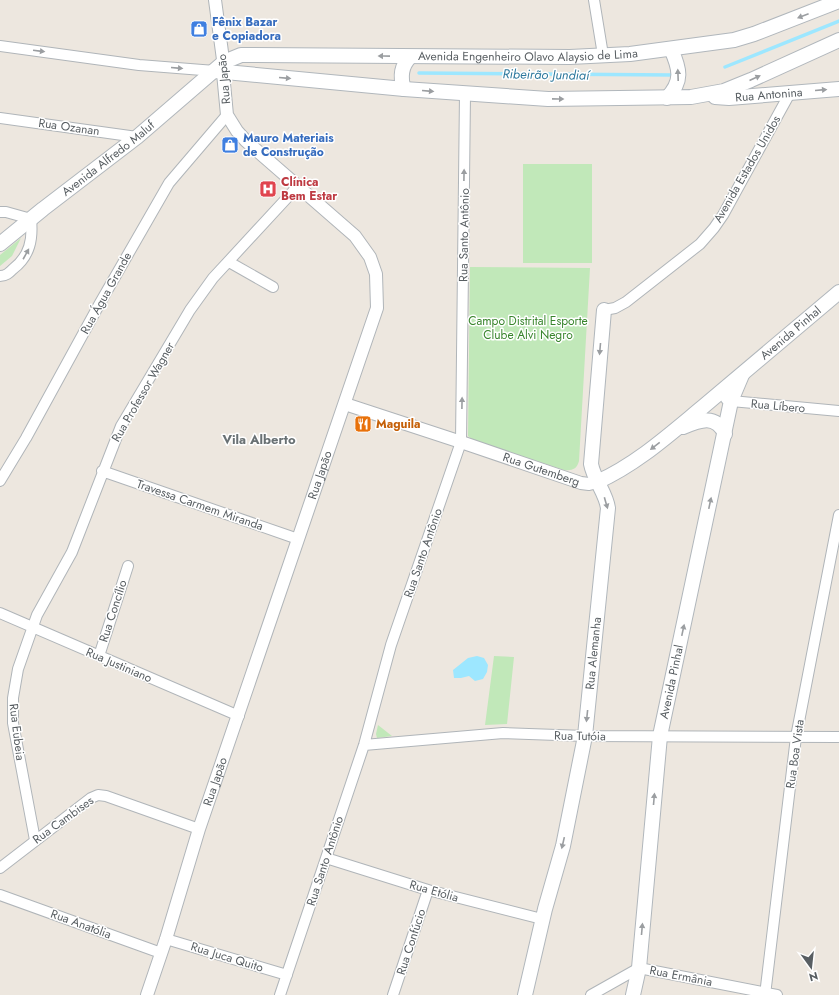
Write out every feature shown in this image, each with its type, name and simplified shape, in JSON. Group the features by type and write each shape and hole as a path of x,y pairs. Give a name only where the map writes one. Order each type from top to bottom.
{"main road":[{"name":"Avenida Engenheiro Olavo Alaysio de Lima","path":"220,69 241,55 570,57 671,49 734,40 839,2"},
{"name":"Avenida Engenheiro Olavo Alaysio de Lima","path":"220,69 404,89 548,99 698,97 724,90 751,80 839,40"},
{"path":"667,98 674,90 678,82 677,63 671,49"},
{"path":"404,89 402,83 403,68 410,56"},
{"name":"Avenida Alfredo Maluf","path":"0,244 137,137 220,69"},
{"name":"Rua Antonina","path":"698,97 729,98 839,89"},
{"name":"Avenida Pinhal","path":"718,395 839,292"},
{"name":"Rua Alemanha","path":"525,995 542,919 562,846 585,736 608,508 607,501 592,472 591,458 604,310"},
{"name":"Avenida Pinhal","path":"633,995 639,968 660,736 731,401 742,375"},
{"name":"Rua Gutemberg","path":"597,482 633,463 718,395"},
{"path":"675,430 703,420 718,423 725,434"}],"street":[{"name":"Rua Japão","path":"147,995 166,939 199,829 239,716 377,308 376,274 370,257 355,236 246,141 237,131 227,115 220,69 215,0"},
{"path":"594,0 603,55"},
{"name":"Avenida Engenheiro Olavo Alaysio de Lima","path":"0,46 139,65 220,69"},
{"name":"Avenida Estados Unidos","path":"604,310 615,308 626,302 700,244 723,215 790,93"},
{"name":"Rua Santo Antônio","path":"280,995 364,745 391,645 461,442 465,94"},
{"name":"Rua Água Grande","path":"0,482 169,183 227,115"},
{"name":"Rua Ozanan","path":"0,118 137,137"},
{"name":"Rua Professor Wagner","path":"33,626 37,615 72,552 102,470 121,426 190,310 207,286 298,186"},
{"path":"0,212 6,212 31,219 32,235 28,250 20,264 2,276 0,286"},
{"path":"229,262 272,287"},
{"name":"Rua Líbero","path":"718,395 731,401 839,411"},
{"name":"Rua Gutemberg","path":"345,404 581,483 589,484 597,482"},
{"name":"Travessa Carmem Miranda","path":"102,470 298,538"},
{"name":"Rua Boa Vista","path":"766,994 796,737 839,515"},
{"name":"Rua Concílio","path":"99,656 128,566"},
{"name":"Rua Justiniano","path":"0,613 239,716"},
{"name":"Rua Eubeia","path":"33,626 18,669 13,698 13,722 35,840"},
{"name":"Rua Tutóia","path":"364,745 488,734 839,737"},
{"name":"Rua Cambises","path":"0,868 91,798 98,795 106,796 199,829"},
{"name":"Rua Etólia","path":"326,858 428,890 542,919"},
{"name":"Rua Confúcio","path":"393,995 428,890"},
{"name":"Rua Anatólia","path":"0,896 161,953"},
{"name":"Rua Juca Quito","path":"166,939 287,975"},
{"name":"Rua Ermânia","path":"591,995 639,968 777,995"}],"green space":[{"path":"523,164 592,164 592,263 523,263"},
{"path":"21,238 12,256 0,266 0,255"},
{"name":"Campo Distrital Esporte Clube Alvi Negro","path":"470,267 590,268 579,461 574,469 564,470 473,440 468,436"},
{"path":"494,656 514,657 507,724 485,725"},
{"path":"378,725 392,736 377,738 376,734"}],"water":[{"path":"477,656 484,658 488,665 487,672 483,679 475,681 469,676 454,678 453,670 468,658"}],"waterway":[{"name":"Ribeirão Jundiaí","path":"725,67 839,21"},
{"name":"Ribeirão Jundiaí","path":"419,73 673,75"}],"place":[{"name":"Fênix Bazar e Copiadora","path":"199,29"},
{"name":"Mauro Materiais de Construção","path":"230,145"},
{"name":"Clínica Bem Estar","path":"268,189"},
{"name":"Maguila","path":"363,424"}],"district":[{"name":"Vila Alberto","path":"259,439"}]}
